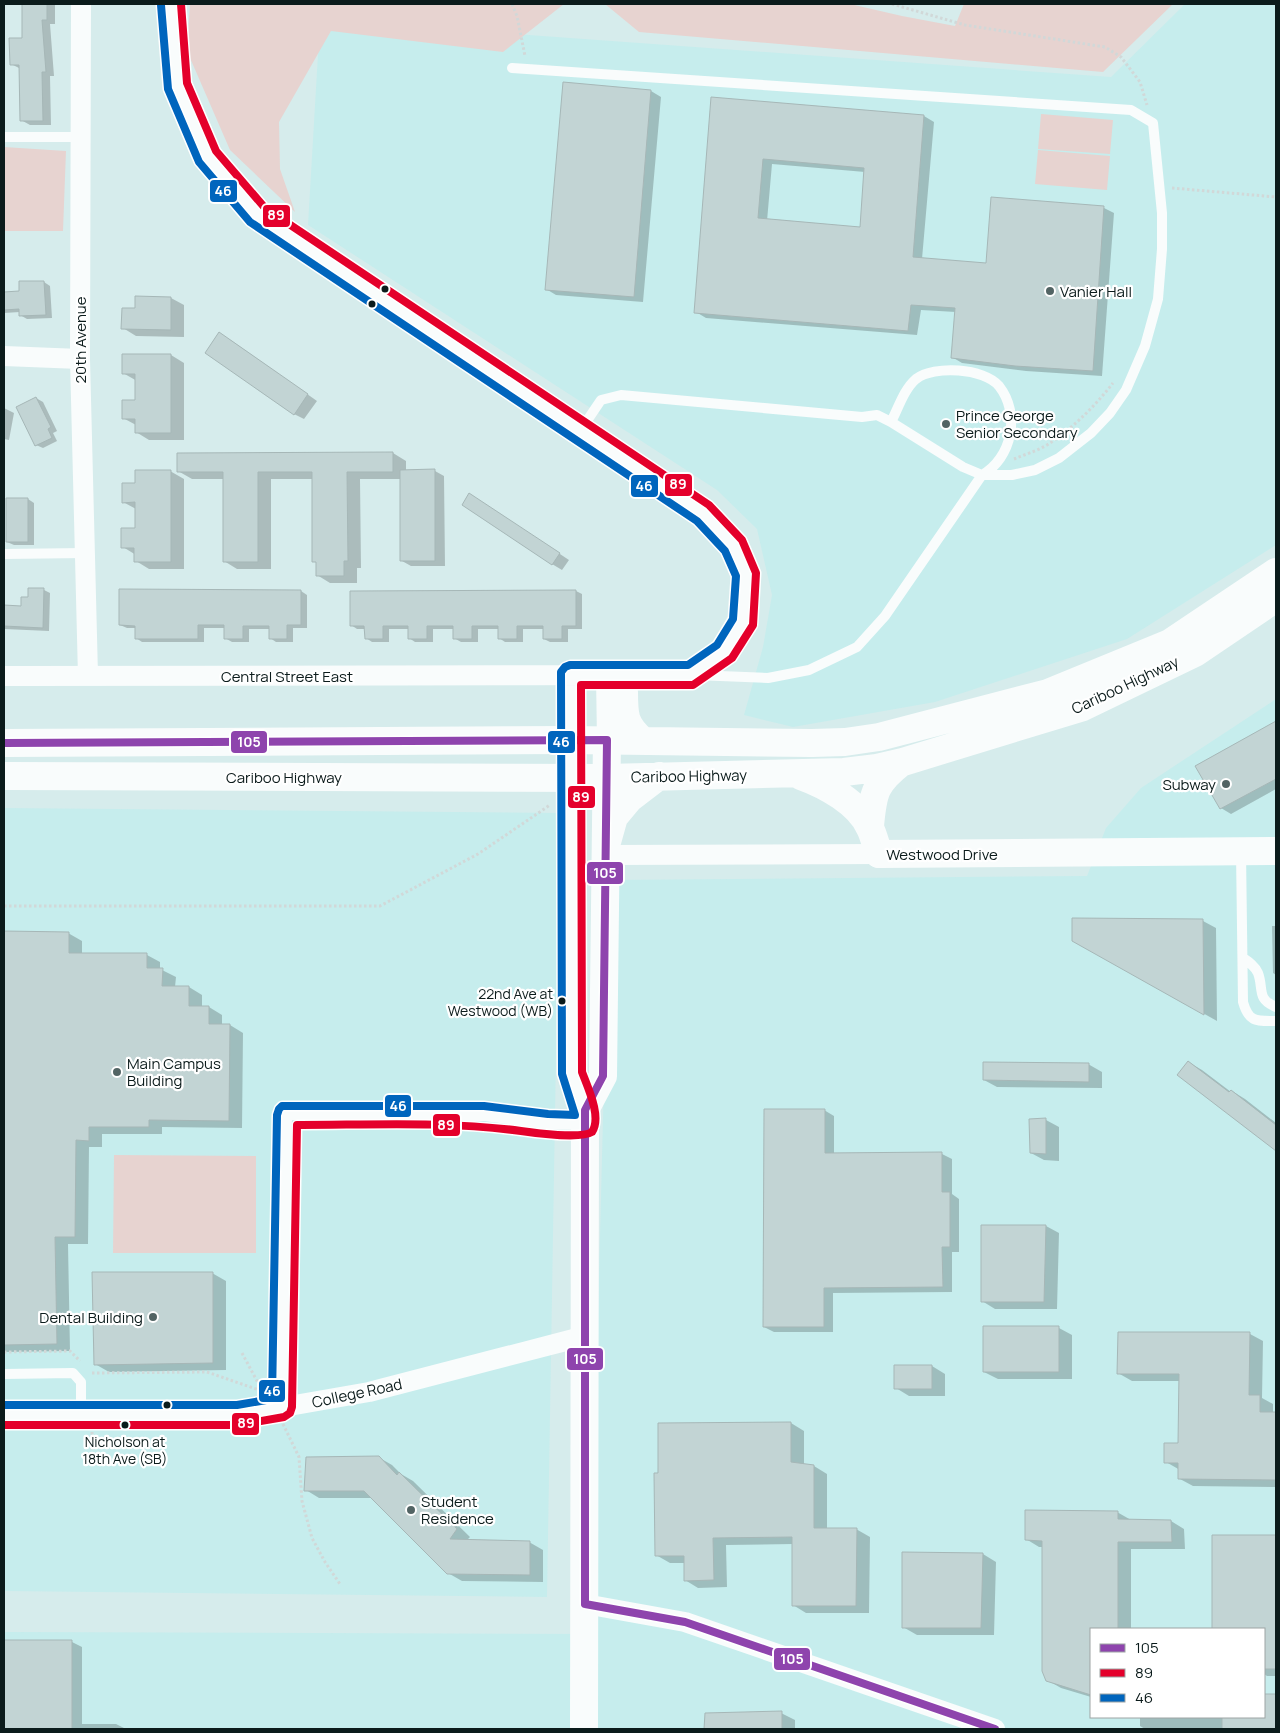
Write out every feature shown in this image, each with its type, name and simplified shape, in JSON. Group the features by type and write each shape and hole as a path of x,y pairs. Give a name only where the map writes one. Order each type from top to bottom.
{"main road":[{"name":"Cariboo Highway","path":"4,743 570,740 845,742 879,737 1048,693 1170,643 1276,572"},
{"name":"Cariboo Highway","path":"4,776 607,778 794,774 844,772 877,768 903,762 1083,707 1195,653 1276,598"},
{"path":"606,675 624,692 624,712 627,724 643,741"},
{"path":"570,740 572,1074 586,1117 584,1729"},
{"path":"586,1117 604,1076 607,740"},
{"path":"870,826 872,803 876,788 887,774 903,762"},
{"path":"794,774 824,785 843,797 856,809 870,826 879,854"},
{"path":"607,848 614,817 628,799 659,776"},
{"name":"Westwood Drive","path":"879,854 1276,851"}],"street":[{"name":"20th Avenue","path":"81,4 80,359 88,676"},
{"path":"171,4 177,85 207,156 258,216 703,513 734,545 746,574 743,622 724,652 691,675"},
{"path":"4,356 80,359"},
{"path":"570,740 571,675"},
{"path":"606,675 607,740"},
{"name":"Central Street East","path":"4,676 691,675"},
{"name":"Westwood Drive","path":"607,848 879,854"},
{"name":"College Road","path":"4,1415 238,1415 369,1392 585,1336"},
{"path":"585,1604 685,1622 995,1729"}],"lane":[{"path":"512,68 1131,110 1153,123 1162,213 1162,249 1158,299 1145,346 1126,390 1110,413 1091,433 1059,458 1035,470 1012,475 982,475 963,466 877,415 862,417 847,414 621,396 601,400 580,431"},
{"path":"4,137 80,137"},
{"path":"691,675 768,678 809,670 856,647 885,616 982,475 993,469 1005,450 1011,434 1011,410 998,385 987,378 969,372 947,370 925,374 915,380 908,389 891,422"},
{"path":"4,554 84,553"},
{"path":"1241,851 1243,1002 1253,1019 1276,1021"},
{"path":"1243,958 1258,973 1262,996 1265,1001 1276,1008"},
{"path":"278,1408 287,1115 484,1116 547,1124 586,1117"},
{"path":"4,1374 72,1373 81,1382 81,1415"}],"path":[{"path":"512,4 517,16 527,69"},
{"path":"892,4 966,24 1105,47 1121,57 1140,82 1153,123"},
{"path":"1159,187 1276,197"},
{"path":"993,469 1049,444 1099,401 1115,381"},
{"path":"4,906 380,906 478,854 551,804"},
{"path":"242,1353 262,1392 278,1408 288,1431 299,1457 302,1501 312,1538 340,1584"},
{"path":"92,1373 207,1372 262,1392"}],"shaded area":[{"path":"190,4 564,4 503,52 331,31 279,122 280,169 295,212 230,150 187,51"},
{"path":"605,4 850,4 955,26 964,4 1173,4 1103,72 639,32"},
{"name":"Prince George Senior Secondary","path":"1185,4 1276,4 1276,545 1127,639 935,702 793,727 744,715 763,647 772,595 757,529 717,490 308,225 320,20 1111,77"},
{"path":"1041,114 1113,120 1110,154 1038,149"},
{"path":"4,147 66,151 63,231 4,231"},
{"path":"1038,150 1110,156 1107,190 1035,184"},
{"path":"1276,699 1276,1729 4,1729 4,1632 590,1634 609,880 1087,876 1106,828 1141,788"},
{"path":"4,808 560,813 547,1597 4,1591"},
{"path":"114,1155 256,1156 256,1253 113,1253"}],"building":[{"path":"22,4 47,4 47,20 42,20 46,72 42,72 43,121 20,121 19,65 10,65 9,38 22,38"},
{"path":"563,82 651,90 634,297 545,290"},
{"name":"Prince George Senior Secondary","path":"711,97 924,115 913,257 986,263 991,197 1104,206 1093,371 1015,366 951,358 955,308 911,305 908,331 694,313","holes":["763,159 864,168 860,227 758,218"]},
{"path":"19,281 44,281 46,315 19,316 19,309 4,310 4,292 19,291"},
{"path":"135,296 171,297 171,330 121,329 122,308 135,308"},
{"path":"219,332 308,394 294,415 205,353"},
{"path":"122,354 171,354 171,433 135,433 135,419 122,419 122,400 135,400 135,374 122,374"},
{"path":"36,397 51,427 48,429 52,438 35,446 16,407"},
{"path":"393,452 393,472 347,472 348,561 344,561 344,576 316,576 316,562 312,562 312,472 258,472 258,562 223,562 223,472 177,472 177,453"},
{"path":"435,469 435,561 400,561 400,470"},
{"path":"135,470 171,470 171,562 134,562 134,548 121,548 121,528 135,528 135,502 122,503 122,483 135,483"},
{"path":"469,493 560,553 552,565 462,505"},
{"path":"6,498 28,498 28,542 6,542"},
{"path":"28,588 44,588 43,628 4,626 4,605 21,606 21,597 28,597"},
{"path":"119,589 301,590 301,625 287,625 287,639 269,639 269,626 243,626 243,639 224,639 224,625 198,625 198,639 135,639 135,626 119,625"},
{"path":"576,590 576,626 562,626 562,639 543,639 543,626 517,626 517,639 498,639 498,626 472,626 472,639 453,639 453,626 427,626 427,639 408,639 408,626 383,626 383,639 365,639 364,626 350,626 350,591"},
{"path":"1276,721 1276,779 1220,809 1195,766"},
{"path":"1072,918 1203,919 1204,1015 1072,941"},
{"name":"Main Campus Building","path":"4,931 69,932 69,953 147,953 147,968 163,968 162,986 189,986 189,1006 209,1006 209,1024 230,1024 229,1121 149,1120 149,1127 89,1127 89,1141 76,1140 75,1237 55,1237 57,1344 4,1345"},
{"path":"1188,1061 1229,1092 1231,1090 1276,1125 1276,1151 1177,1075"},
{"path":"983,1062 1089,1063 1089,1082 983,1080"},
{"path":"764,1109 825,1109 825,1153 942,1152 942,1192 950,1192 950,1247 942,1247 943,1287 824,1288 824,1327 763,1327"},
{"path":"1046,1118 1046,1154 1030,1153 1029,1119"},
{"path":"981,1225 1046,1225 1044,1302 981,1302"},
{"name":"Dental Building","path":"92,1272 213,1272 213,1363 94,1365"},
{"path":"983,1326 1059,1326 1059,1372 983,1372"},
{"path":"1118,1332 1250,1332 1249,1395 1260,1395 1260,1412 1276,1412 1276,1480 1178,1479 1178,1463 1164,1463 1164,1443 1178,1443 1179,1374 1117,1374"},
{"path":"894,1365 932,1365 932,1389 894,1389"},
{"path":"791,1422 791,1462 814,1465 814,1528 857,1528 856,1606 792,1606 792,1537 713,1538 714,1580 684,1581 684,1556 655,1556 654,1473 658,1473 658,1423"},
{"name":"Student Residence","path":"379,1456 397,1475 399,1472 457,1529 450,1539 530,1541 530,1575 447,1574 364,1491 304,1491 306,1457"},
{"path":"1025,1510 1118,1511 1118,1519 1171,1520 1172,1542 1118,1542 1118,1628 1090,1628 1090,1695 1046,1681 1042,1671 1042,1541 1025,1540"},
{"path":"1212,1535 1276,1535 1276,1669 1265,1669 1265,1628 1212,1628"},
{"path":"902,1552 983,1553 981,1628 902,1628"},
{"path":"4,1640 72,1640 72,1729 4,1729"},
{"path":"1265,1694 1276,1694 1276,1729 1222,1729 1222,1718 1265,1718"},
{"path":"782,1711 782,1729 704,1729 705,1713"}],"transit line":[{"name":"89","path":"4,1425 238,1425 284,1417 290,1413 292,1407 297,1125 465,1126 568,1135 592,1132 595,1126 595,1111 582,1072 581,685 693,685 732,658 753,625 756,573 742,540 709,505 265,208 216,151 187,83 181,4"},
{"name":"46","path":"4,1405 237,1405 272,1399 277,1115 282,1106 484,1106 548,1114 575,1115 562,1074 561,672 570,665 688,665 717,645 733,619 736,576 725,551 697,521 250,222 199,162 168,89 161,5"},
{"name":"105","path":"4,743 607,740 603,1076 585,1110 585,1604"},
{"name":"105","path":"585,1604 685,1622 995,1729"}],"place":[{"name":"Vanier Hall","path":"1050,291"},
{"name":"Prince George Senior Secondary","path":"946,424"},
{"name":"Subway","path":"1226,784"},
{"name":"22nd Ave at Westwood (WB)","path":"562,1001"},
{"name":"Main Campus Building","path":"117,1072"},
{"name":"Dental Building","path":"153,1317"},
{"name":"Nicholson at 18th Ave (SB)","path":"125,1425"},
{"name":"Student Residence","path":"411,1510"}]}
